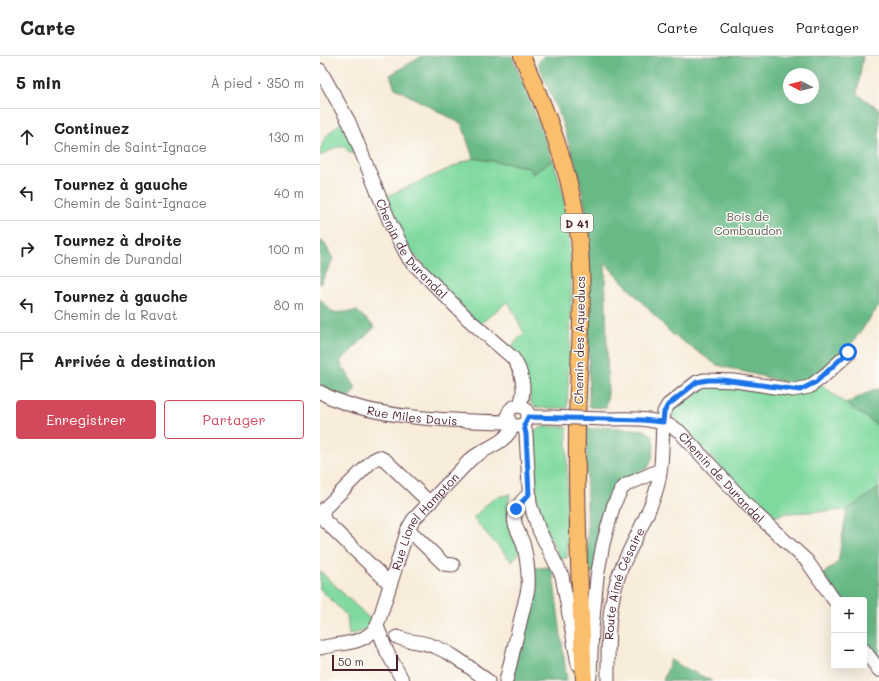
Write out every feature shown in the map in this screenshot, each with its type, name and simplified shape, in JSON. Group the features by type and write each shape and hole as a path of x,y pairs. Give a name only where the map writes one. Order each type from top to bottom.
{"main road":[{"name":"Chemin des Aqueducs","path":"522,56 543,105 562,156 574,203 579,243 580,303 577,452 579,587 583,681"}],"street":[{"name":"Chemin de Durandal","path":"320,70 349,122 391,225 409,259 468,319 508,354 518,365 523,393 519,406"},
{"name":"Route Aimé Césaire","path":"608,681 608,626 610,606 622,569 635,542 656,490 660,470 664,412 668,405 697,382 708,380 722,380 800,390 816,382 848,352"},
{"name":"Rue Miles Davis","path":"320,392 370,411 436,418 519,422"},
{"path":"519,406 526,409 519,422 526,434 529,494 535,520 562,576 583,681"},
{"name":"Rue Lionel Hampton","path":"320,648 365,638 377,626 408,529 413,520 470,460 476,455 502,441 511,432 519,422 507,416 510,409 519,406"},
{"name":"Chemin de Durandal","path":"519,422 550,417 604,418 663,422 679,431 753,511 808,561 832,597"},
{"path":"390,584 325,521 323,517 324,509 373,460 379,458 386,460 430,503"},
{"path":"590,681 595,598 603,544 614,504 621,490 626,484 660,470"},
{"path":"634,480 646,482 656,490"},
{"path":"506,681 518,625 528,589 526,558 515,522 515,513 521,502 529,494"},
{"path":"408,529 444,564 453,565"},
{"path":"377,626 387,652 403,681"},
{"path":"397,637 403,640 427,644 442,650 488,681"},
{"path":"867,654 879,670"}],"green space":[{"path":"422,56 512,56 553,160 533,174 528,167 473,158 462,124 395,88 390,75"},
{"name":"Bois de Combaudon","path":"543,56 863,56 857,94 879,109 879,306 844,354 801,386 717,365 672,334 605,263 608,393 606,408 589,407 588,255 585,207 578,172 561,119 538,63"},
{"path":"344,120 359,154 350,153 345,147 337,147 320,156 324,140 331,131"},
{"path":"473,158 528,167 533,174 553,160 567,221 570,252 571,314 567,408 539,408 535,407 531,403 523,368 508,349 524,333 508,301 479,325 406,246 385,197"},
{"path":"320,240 325,244 333,259 320,285"},
{"path":"320,299 333,313 357,311 375,327 340,362 356,388 349,398 320,387"},
{"path":"821,384 846,404 879,426 879,488 847,510 787,513 768,518 678,423 671,413 671,409 697,386"},
{"path":"879,389 879,426 846,404 872,390"},
{"path":"546,426 567,427 567,558 559,558 538,510 532,437 535,430"},
{"path":"607,427 644,430 652,435 654,447 652,459 648,468 627,477 615,488 595,573 588,573 586,429"},
{"path":"879,488 879,661 867,644 867,597 837,597 823,574 838,562 847,510"},
{"path":"510,494 508,503 509,523 520,550 512,562 473,518 494,498"},
{"path":"552,567 567,681 511,681 531,595 534,568"},
{"path":"320,571 371,620 366,630 349,635 347,616 320,589"},
{"path":"671,659 679,665 712,681 663,681"}],"route":[{"path":"516,509 529,494 529,470 524,425 528,420 528,417 642,420 663,422 664,412 668,405 697,382 704,380 735,381 800,390 809,387 825,375 848,352"}]}
